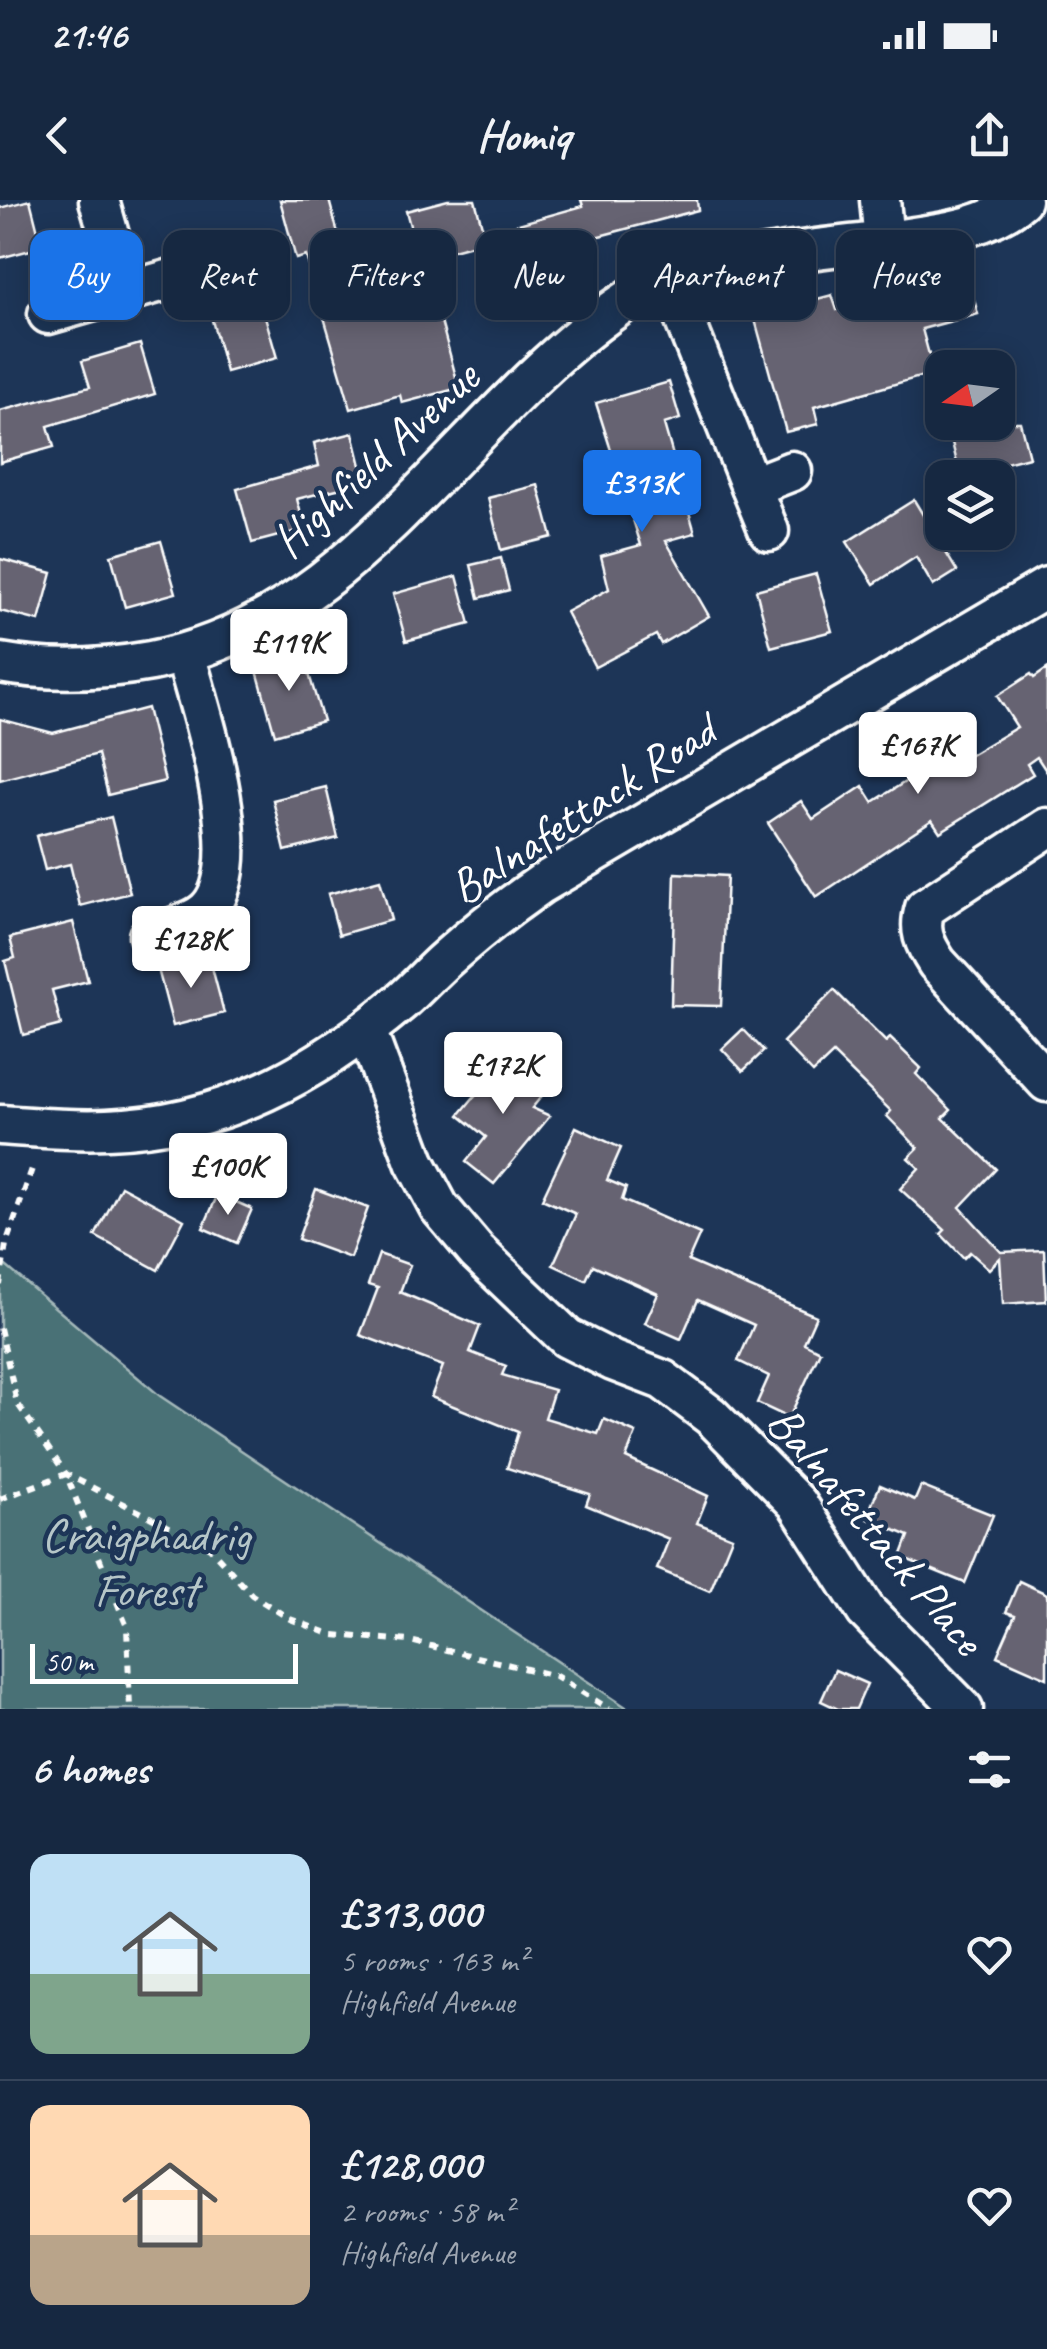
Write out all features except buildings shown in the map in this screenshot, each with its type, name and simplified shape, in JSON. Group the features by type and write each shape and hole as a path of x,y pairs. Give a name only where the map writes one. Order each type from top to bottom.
{"street":[{"path":"99,200 108,230"},
{"path":"880,200 883,230"},
{"name":"Highfield Avenue","path":"953,230 990,219 1021,200"},
{"name":"Highfield Avenue","path":"0,663 92,669 185,654 260,623 328,578 359,552 516,394 617,307"},
{"path":"685,320 769,531"},
{"path":"751,487 792,471"},
{"name":"Balnafettack Road","path":"0,1125 106,1130 198,1117 238,1104 289,1080 331,1057 366,1030 494,916 541,884 1047,587"},
{"path":"149,936 206,911 221,890 228,857 223,808 185,654"},
{"path":"1047,828 935,900 926,908 920,924 925,944 937,962 1047,1082"},
{"name":"Balnafettack Place","path":"366,1030 415,1162 440,1206 477,1252 567,1338 663,1380 711,1416 797,1503 866,1610 964,1709"}],"path":[{"path":"0,1285 6,1244 30,1178 41,1128"},
{"path":"0,1328 17,1404 66,1474 127,1627 130,1709"},
{"path":"0,1499 66,1474 210,1548 252,1594 290,1619 332,1635 410,1641 556,1676 609,1709"}],"green space":[{"name":"Craigphadrig Forest","path":"0,1261 160,1396 629,1709 0,1709"}]}
